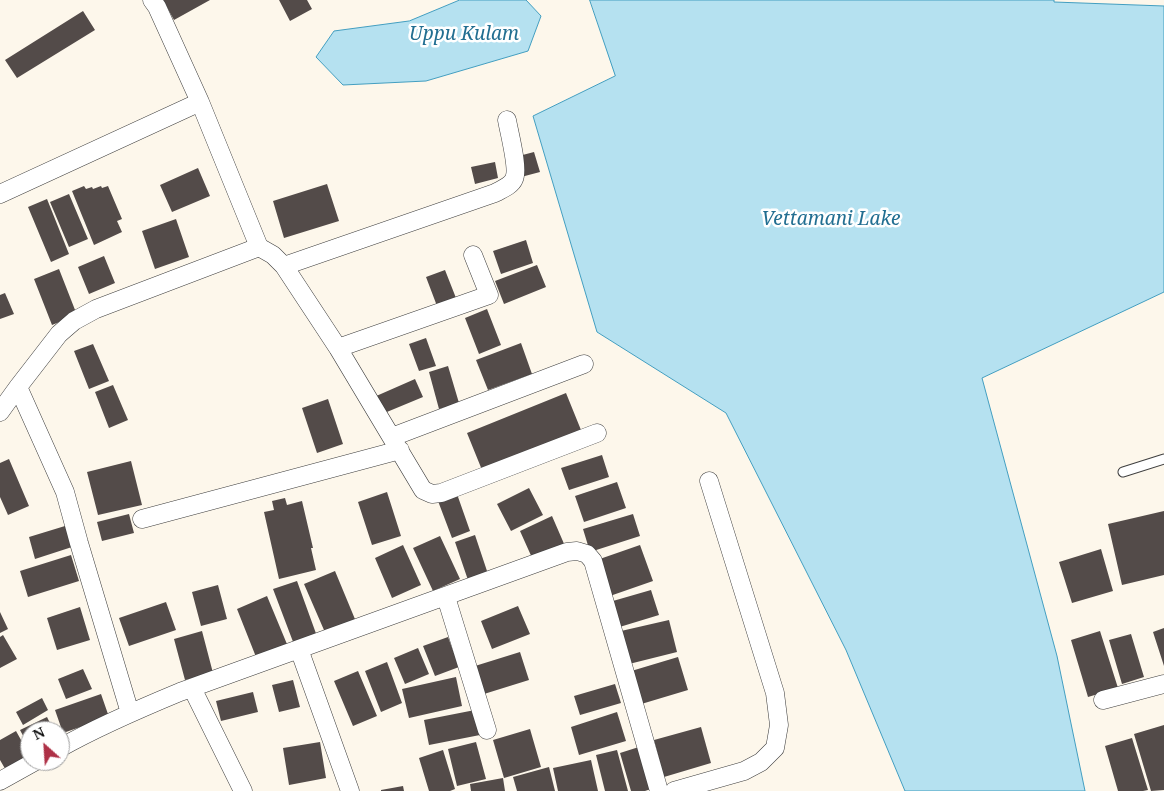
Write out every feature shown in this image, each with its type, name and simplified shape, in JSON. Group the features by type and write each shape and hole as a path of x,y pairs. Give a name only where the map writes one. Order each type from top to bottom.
{"street":[{"path":"152,0 157,7 200,102 259,247 274,255 284,266 338,348 424,490 432,494 441,493 598,433"},
{"path":"0,194 200,102"},
{"path":"284,266 495,193 506,187 514,179 516,170 507,120"},
{"path":"0,412 59,334 74,321 96,308 259,247"},
{"path":"338,348 489,295 473,256"},
{"path":"142,520 396,443 584,364"},
{"path":"18,387 65,492 130,713"},
{"path":"674,791 744,771 761,762 774,748 779,725 775,693 709,481"},
{"path":"70,742 130,713 192,688 566,552 578,551 587,554 592,561 658,791"},
{"path":"446,597 487,730"},
{"path":"300,649 350,791"},
{"path":"1103,700 1164,684"},
{"path":"192,688 243,791"},
{"path":"2,791 0,782 20,770"}],"lane":[{"path":"1123,472 1164,459"}],"water":[{"name":"Uppu Kulam","path":"460,0 526,0 541,16 528,51 426,81 343,85 316,57 334,31 409,21"},
{"name":"Vettamani Lake","path":"590,0 1054,0 1054,2 1164,6 1164,292 982,378 1057,656 1085,791 905,791 846,650 726,413 597,332 533,116 615,76"}],"building":[{"path":"163,0 210,0 174,20"},
{"path":"279,0 307,0 312,9 290,21"},
{"path":"83,11 95,30 17,78 5,60"},
{"path":"534,152 540,172 521,177 515,157"},
{"path":"495,162 498,178 475,184 471,167"},
{"path":"198,168 210,196 172,212 160,185"},
{"path":"327,184 339,221 284,238 273,201"},
{"path":"84,186 86,189 92,187 93,189 108,186 122,219 117,221 122,232 94,245 72,191"},
{"path":"69,194 88,239 69,247 50,202"},
{"path":"47,199 69,254 51,262 28,207"},
{"path":"176,219 189,257 155,269 142,231"},
{"path":"526,240 533,263 501,274 493,251"},
{"path":"104,256 115,283 89,294 78,267"},
{"path":"537,265 546,287 504,304 495,281"},
{"path":"59,269 77,315 52,325 34,279"},
{"path":"445,270 456,298 437,306 426,277"},
{"path":"5,293 14,314 0,319 0,295"},
{"path":"487,309 501,345 479,354 465,318"},
{"path":"426,338 436,366 419,371 409,344"},
{"path":"521,343 532,374 488,390 476,360"},
{"path":"93,344 109,381 89,389 74,351"},
{"path":"448,366 459,403 439,409 429,372"},
{"path":"415,379 423,397 382,414 374,397"},
{"path":"113,385 128,420 109,428 95,392"},
{"path":"566,393 581,430 482,470 467,433"},
{"path":"328,399 343,444 317,453 302,408"},
{"path":"602,455 609,477 569,490 561,468"},
{"path":"9,459 29,506 8,515 0,497 0,463"},
{"path":"131,461 142,505 98,515 87,472"},
{"path":"617,482 626,508 584,522 575,496"},
{"path":"529,488 543,515 511,531 497,504"},
{"path":"387,492 401,536 372,545 358,502"},
{"path":"457,494 470,531 452,538 438,501"},
{"path":"285,498 287,505 302,501 316,570 279,579 264,512 274,510 272,501"},
{"path":"1164,511 1164,575 1122,585 1108,524"},
{"path":"129,514 134,533 102,541 97,522"},
{"path":"633,514 640,536 590,552 583,529"},
{"path":"552,516 565,546 533,560 520,531"},
{"path":"65,526 72,547 35,559 29,537"},
{"path":"475,535 489,577 469,583 455,542"},
{"path":"440,536 460,579 433,591 413,548"},
{"path":"403,545 421,585 392,598 375,558"},
{"path":"640,545 653,581 607,597 594,561"},
{"path":"1101,549 1113,591 1072,603 1059,562"},
{"path":"71,555 79,581 28,597 20,571"},
{"path":"335,571 357,624 327,637 304,584"},
{"path":"297,581 318,639 295,647 273,589"},
{"path":"218,585 227,619 201,626 192,592"},
{"path":"651,590 659,615 613,629 606,603"},
{"path":"267,596 289,649 258,662 237,609"},
{"path":"166,602 176,630 129,646 119,618"},
{"path":"518,606 530,634 492,649 481,621"},
{"path":"80,607 90,640 57,650 47,618"},
{"path":"0,612 8,629 0,633"},
{"path":"669,620 677,652 629,664 621,631"},
{"path":"1164,628 1164,666 1153,632"},
{"path":"202,631 213,673 185,680 174,639"},
{"path":"1100,631 1118,688 1088,697 1071,640"},
{"path":"1131,634 1144,677 1122,684 1109,640"},
{"path":"3,635 17,659 0,668 0,637"},
{"path":"448,637 459,667 435,676 423,646"},
{"path":"418,648 429,674 405,684 394,658"},
{"path":"520,652 529,680 484,694 475,666"},
{"path":"678,657 688,690 638,705 628,672"},
{"path":"387,662 402,703 381,712 365,671"},
{"path":"83,669 92,689 66,699 58,679"},
{"path":"358,671 377,716 353,726 334,681"},
{"path":"456,677 462,706 409,718 402,689"},
{"path":"293,680 300,707 279,712 272,685"},
{"path":"615,684 621,703 580,715 574,696"},
{"path":"253,692 258,712 221,721 216,701"},
{"path":"101,694 109,717 70,731 70,721 59,721 55,710"},
{"path":"42,698 48,710 30,721 21,721 16,712"},
{"path":"475,710 480,735 429,745 424,720"},
{"path":"617,712 626,741 579,755 571,727"},
{"path":"47,717 49,721 39,721"},
{"path":"1164,725 1164,790 1151,791 1134,734"},
{"path":"701,727 711,763 664,777 654,740"},
{"path":"530,729 541,767 504,778 493,740"},
{"path":"16,731 20,738 20,763 7,772 0,760 0,740"},
{"path":"1132,738 1148,790 1118,791 1105,746"},
{"path":"320,742 326,778 289,785 283,748"},
{"path":"476,742 486,779 457,786 448,749"},
{"path":"642,746 654,788 645,791 631,791 620,753"},
{"path":"443,750 455,789 450,791 429,791 419,758"},
{"path":"617,750 628,791 605,791 596,755"},
{"path":"591,760 598,791 558,791 553,768"},
{"path":"549,767 555,791 517,791 513,777"},
{"path":"503,778 505,791 471,791 470,784"},
{"path":"403,786 404,791 381,791 381,790"}]}
